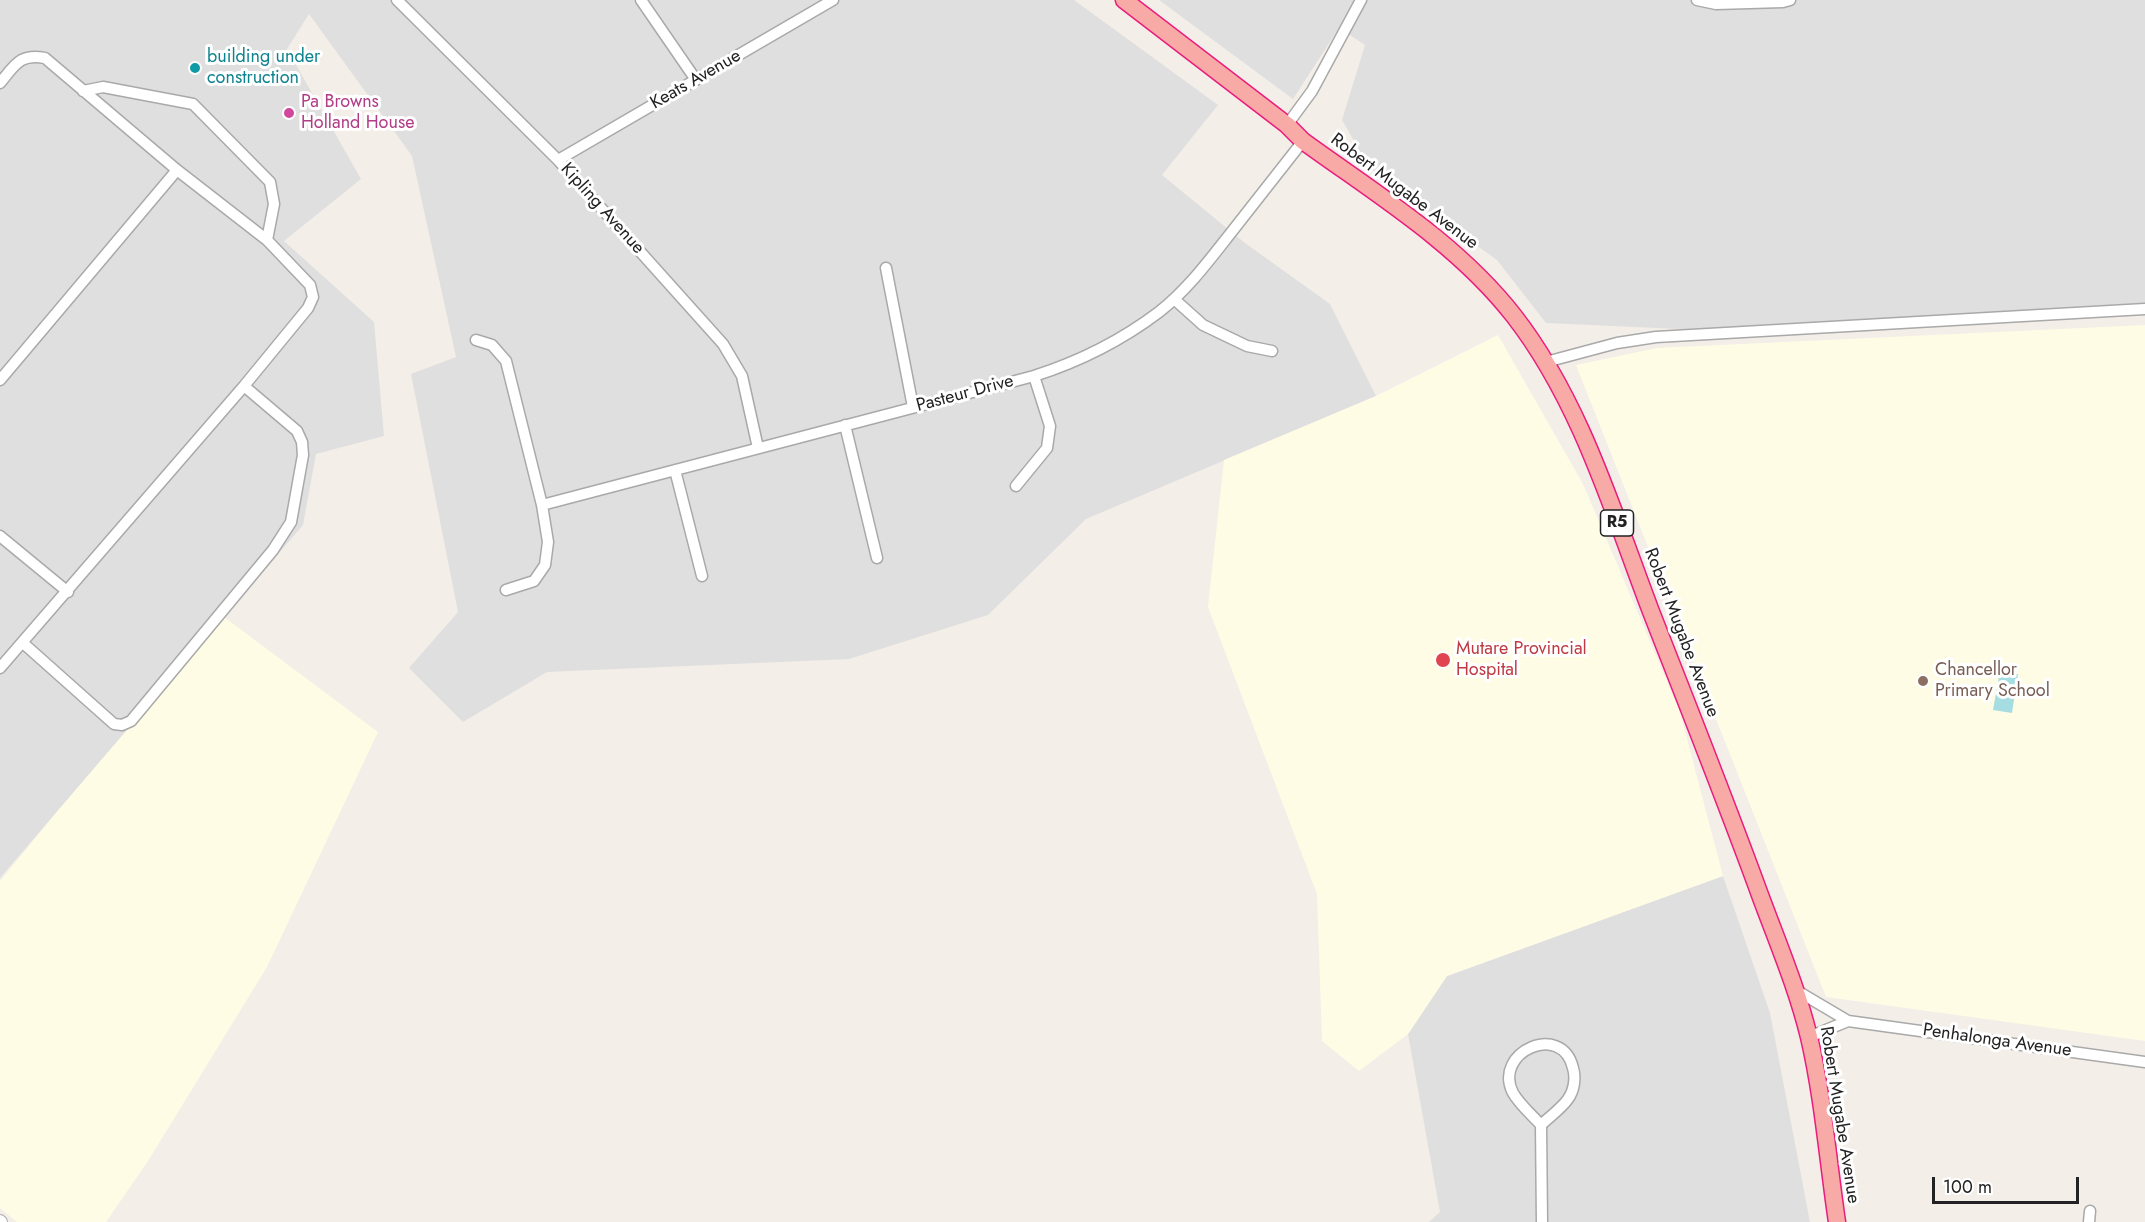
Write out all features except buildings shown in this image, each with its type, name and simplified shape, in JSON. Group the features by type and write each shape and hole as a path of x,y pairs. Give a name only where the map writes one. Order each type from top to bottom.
{"highway":[{"name":"Robert Mugabe Avenue","path":"1124,0 1287,125 1303,141 1440,241 1477,273 1514,316 1546,362 1597,468 1730,812 1794,988 1809,1037 1837,1222"}],"street":[{"name":"Kipling Avenue","path":"397,0 558,160 723,344 742,376 758,448"},
{"path":"641,0 696,80"},
{"path":"1287,125 1312,91 1361,0"},
{"path":"1697,0 1716,4 1790,0"},
{"name":"Keats Avenue","path":"558,160 831,1"},
{"path":"0,83 18,62 31,56 45,58 177,170 267,240 310,285 313,297 308,308 244,386 0,668"},
{"path":"83,91 103,87 193,104 270,182 274,204 267,240"},
{"name":"Pasteur Drive","path":"542,505 1061,367 1117,340 1174,299 1197,277 1303,141"},
{"path":"0,380 177,170"},
{"path":"886,268 914,407"},
{"path":"1174,299 1203,325 1247,346 1272,351"},
{"path":"1546,362 1617,344 1656,337 2145,309"},
{"path":"476,340 492,345 506,361 542,505 548,542 545,565 534,581 506,590"},
{"path":"1016,486 1047,448 1050,426 1034,376"},
{"path":"23,643 114,724 122,725 131,721 273,550 291,522 303,454 302,442 297,431 244,386"},
{"path":"845,425 877,558"},
{"path":"675,470 702,576"},
{"path":"0,536 68,592"},
{"name":"Penhalonga Avenue","path":"1794,988 1848,1021 2145,1062"},
{"path":"1809,1037 1848,1021"},
{"path":"1541,1125 1568,1099 1575,1078 1572,1064 1565,1052 1554,1045 1538,1044 1522,1051 1512,1064 1510,1082 1513,1093 1521,1105 1541,1125 1542,1222"}],"shaded area":[{"path":"0,0 1074,0 1218,105 1162,175 1245,243 1330,304 1376,396 1086,519 988,615 849,659 547,672 463,722 409,668 458,612 411,374 456,357 412,156 309,14 287,49 361,179 284,241 374,322 384,436 316,454 303,525 0,878"},
{"path":"1159,0 2145,0 2145,303 1702,330 1546,323 1497,260 1370,169 1342,120 1365,45 1339,28 1293,99"},
{"name":"Chancellor Primary School","path":"2145,325 2145,1041 1826,997 1576,365 1657,348"},
{"name":"Mutare Provincial Hospital","path":"1498,335 1583,484 1680,712 1723,876 1447,976 1408,1034 1359,1071 1322,1041 1317,894 1208,607 1224,460 1376,396"},
{"path":"224,617 378,732 267,967 148,1161 106,1222 17,1222 0,1208 0,881"},
{"path":"1723,876 1770,1013 1810,1222 1429,1222 1440,1212 1408,1034 1447,976"}],"water":[{"path":"2000,671 2018,674 2012,713 1993,710"}],"place":[{"name":"building under construction","path":"195,68"},
{"name":"Pa Browns Holland House","path":"289,113"},
{"name":"Mutare Provincial Hospital","path":"1443,660"},
{"name":"Chancellor Primary School","path":"1923,681"}]}
